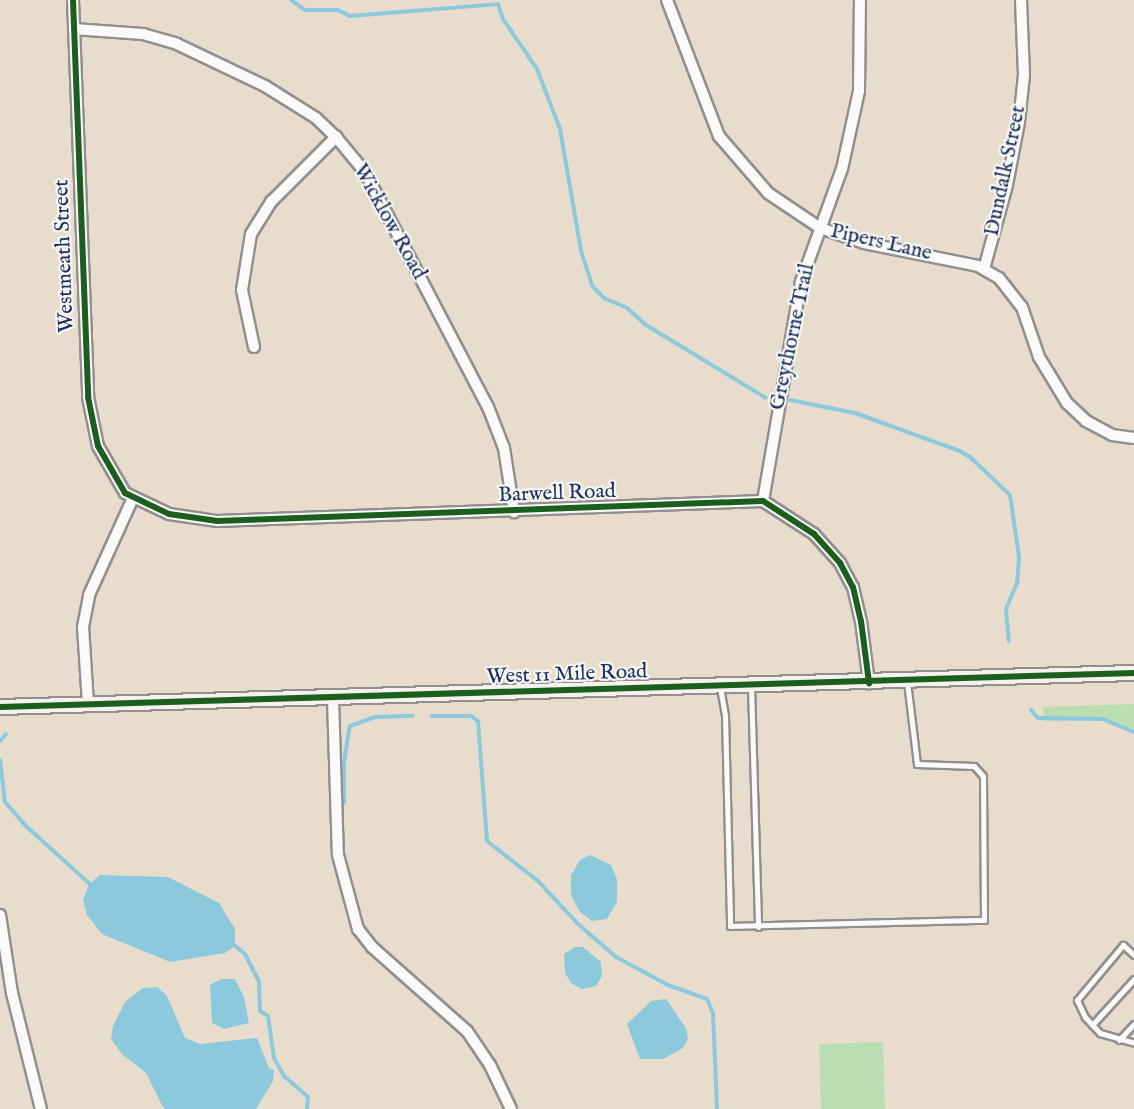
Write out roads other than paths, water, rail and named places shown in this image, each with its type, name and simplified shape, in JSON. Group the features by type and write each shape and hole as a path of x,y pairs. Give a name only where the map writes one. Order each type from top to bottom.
{"street":[{"name":"Westmeath Street","path":"73,0 88,397 98,446 110,470 133,498"},
{"name":"Pipers Lane","path":"667,0 719,136 768,193 820,228 864,243 984,269 999,278 1022,307 1039,357 1067,403 1086,421 1112,435 1134,438"},
{"name":"Greythorne Trail","path":"764,501 790,332 801,282 842,169 859,91 860,0"},
{"name":"Dundalk Street","path":"984,269 1019,122 1024,75 1021,0"},
{"name":"Wicklow Road","path":"74,29 143,34 177,44 265,86 336,137 365,172 488,407 504,448 514,512"},
{"path":"254,347 242,291 251,234 272,201 336,137"},
{"path":"88,704 83,627 89,595 133,498"},
{"name":"Barwell Road","path":"133,498 169,514 218,521 514,512 764,501"},
{"path":"764,501 814,534 840,563 856,598 869,683"},
{"name":"West 11 Mile Road","path":"0,707 869,683 1134,673"},
{"path":"333,699 339,855 358,929 372,947 467,1031 490,1065 512,1109"},
{"path":"0,915 12,993 41,1109"}],"lane":[{"path":"720,687 725,715 730,926 984,920 983,776 974,766 917,764 907,681"},
{"path":"751,686 758,927"},
{"path":"1134,954 1123,945 1082,990 1077,1000 1092,1025 1100,1033 1119,1041 1134,1043"},
{"path":"1092,1025 1134,979"},
{"path":"1119,1041 1134,1024"}],"water":[{"path":"590,855 611,865 617,879 617,902 607,919 592,921 580,912 571,895 571,875 580,860"},
{"path":"100,875 168,877 219,903 235,929 235,946 225,953 170,962 102,934 87,915 83,900 89,884"},
{"path":"575,947 583,947 601,962 602,976 596,986 582,989 571,983 565,973 564,954"},
{"path":"221,979 235,979 244,997 249,1023 224,1029 212,1023 210,985"},
{"path":"157,987 167,996 185,1038 200,1044 257,1038 269,1068 274,1070 273,1081 256,1109 165,1109 146,1073 122,1054 111,1039 113,1026 125,1002 143,988"},
{"path":"666,999 686,1028 688,1039 683,1048 663,1059 640,1059 627,1024 651,1001"}],"waterway":[{"path":"291,0 305,10 338,10 350,16 498,4 503,19 537,69 560,129 581,251 593,287 604,298 627,308 646,325 766,398"},
{"path":"790,400 855,413 960,451 970,457 1010,495 1019,557 1017,583 1006,609 1009,641"},
{"path":"1031,710 1038,718 1103,719 1134,732"},
{"path":"344,803 344,762 350,726 375,717 413,716"},
{"path":"432,716 471,716 478,721 487,841 538,881 578,924 616,957 668,985 707,999 713,1013 717,1109"},
{"path":"0,741 6,734"},
{"path":"0,760 5,802 27,827 92,886"},
{"path":"233,944 245,954 259,982 260,1011 268,1016 274,1058 284,1076 308,1097 307,1109"}]}
